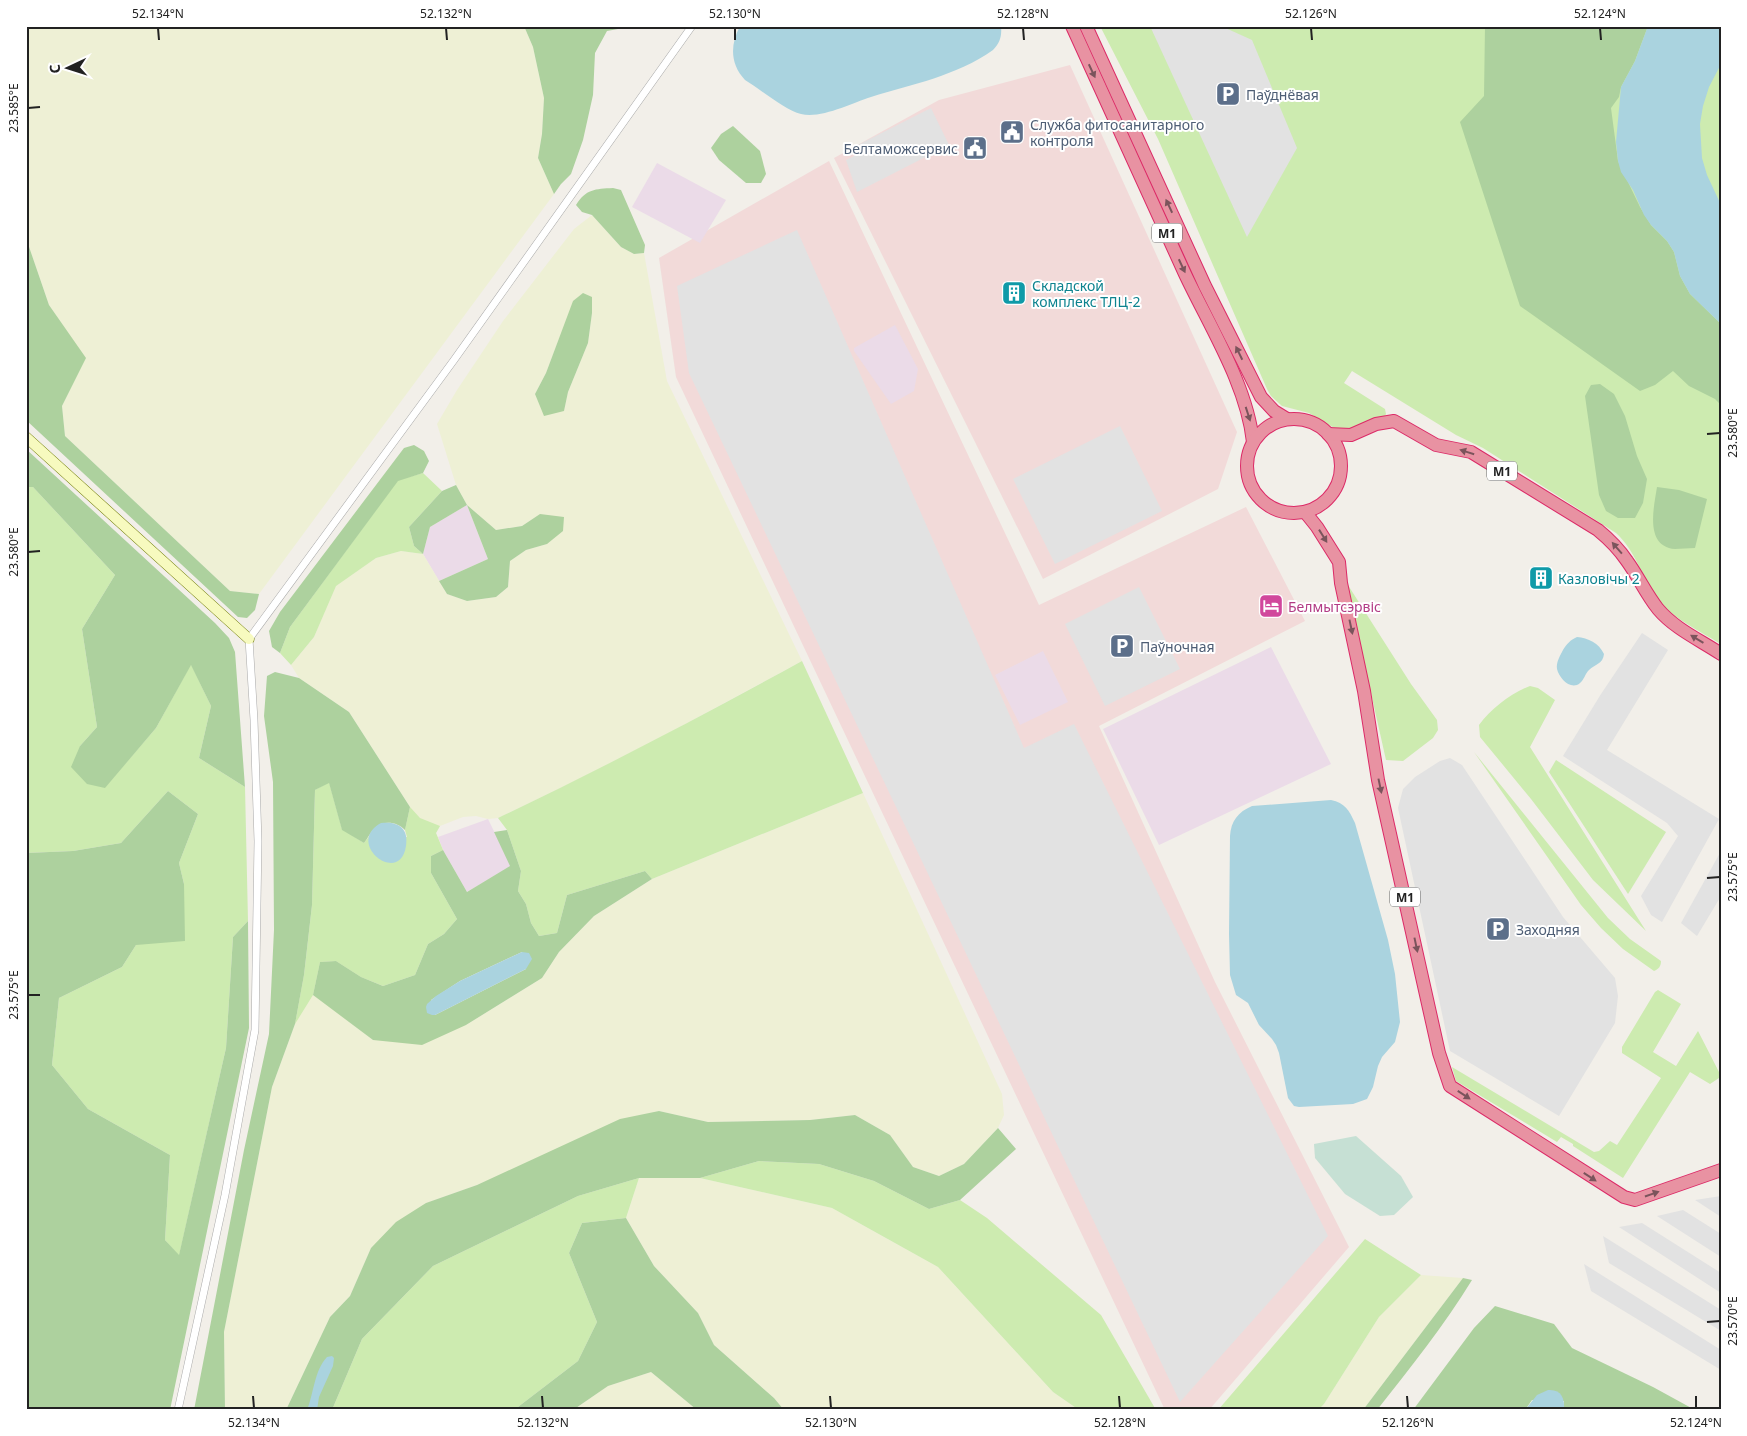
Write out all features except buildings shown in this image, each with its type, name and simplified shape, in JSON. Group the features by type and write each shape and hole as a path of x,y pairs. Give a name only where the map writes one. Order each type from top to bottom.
{"highway":[{"name":"М1","path":"1072,26 1186,276 1223,350 1249,413 1253,442 1248,453 1247,470 1251,485 1258,496 1268,505 1279,511 1305,512 1339,562 1341,583 1364,691 1378,780 1438,1053 1450,1086 1624,1197 1635,1200 1721,1170"},
{"name":"М1","path":"1086,26 1205,286 1261,397 1274,410 1287,419"},
{"path":"1253,442 1266,427 1287,419 1306,419 1318,424 1335,442 1340,453 1342,466 1335,490 1327,500 1305,512"},
{"name":"М1","path":"1328,434 1351,434 1376,424 1394,421 1436,445 1471,452 1598,530 1626,558 1652,601 1666,618 1686,633 1721,654"}],"street":[{"path":"178,1410 225,1195 255,1030 258,841 249,639 454,360 692,26"},
{"path":"26,437 249,639"}],"shaded area":[{"name":"Паўднёвая","path":"1150,26 1221,26 1252,40 1297,148 1247,237"},
{"path":"1070,65 1237,432 1218,489 1043,579 834,158 939,100"},
{"path":"931,108 949,145 857,192 846,160 858,154 854,147"},
{"path":"829,161 1039,605 1246,507 1305,621 1099,726 1215,982 1349,1247 1209,1410 1165,1410 676,377 659,258"},
{"path":"657,163 726,200 700,243 632,207"},
{"path":"797,230 1024,748 1074,724 1328,1236 1180,1402 689,373 677,286"},
{"path":"895,325 918,369 914,391 891,404 854,351 854,348"},
{"path":"1120,426 1162,511 1055,564 1013,479"},
{"path":"467,505 488,559 439,581 423,554 430,527"},
{"name":"Паўночная","path":"1139,587 1180,669 1105,706 1065,624"},
{"path":"1642,633 1668,650 1607,750 1719,819 1662,922 1651,915 1641,896 1678,836 1667,823 1563,756 1601,694"},
{"path":"1271,647 1331,764 1159,845 1103,729"},
{"path":"1043,651 1068,702 1020,725 995,675"},
{"name":"Заходняя","path":"1450,758 1462,765 1563,917 1615,978 1618,996 1615,1023 1559,1116 1450,1051 1398,808 1403,789 1415,777 1440,761"},
{"path":"488,819 511,866 467,892 443,850 438,837"},
{"path":"1721,851 1721,896 1697,936 1681,923"},
{"path":"1721,1196 1721,1217 1695,1200"},
{"path":"1683,1210 1721,1234 1721,1257 1657,1216"},
{"path":"1642,1223 1721,1273 1721,1293 1619,1227"},
{"path":"1603,1236 1721,1310 1721,1331 1609,1263"},
{"path":"1584,1264 1721,1350 1721,1370 1591,1291"}],"green space":[{"path":"26,26 524,26 533,47 544,98 542,134 538,158 554,194 259,594 230,591 65,436 62,406 85,358 49,305 26,238"},
{"path":"524,26 621,26 618,29 607,31 595,53 593,95 583,140 571,174 554,194 538,158 542,134 544,98 533,47"},
{"path":"1100,26 1721,26 1721,644 1687,624 1663,606 1652,591 1629,548 1616,533 1483,448 1456,435 1352,371 1344,383 1385,409 1386,414 1356,429 1336,429 1309,413 1282,406 1271,396 1158,139"},
{"path":"1485,26 1648,26 1635,61 1621,87 1619,97 1611,108 1618,161 1640,207 1651,225 1667,241 1674,252 1680,276 1690,294 1721,324 1721,405 1715,399 1689,386 1673,371 1655,385 1640,391 1520,306 1460,122 1484,96"},
{"path":"733,126 760,151 766,174 761,183 746,183 719,160 711,148 721,134"},
{"path":"613,188 621,190 645,245 644,253 634,254 621,247 592,215 582,212 576,205 587,193"},
{"path":"592,215 621,247 634,254 644,253 667,381 802,661 667,734 498,818 463,817 440,826 436,833 443,850 431,856 347,1020 373,1040 466,1025 542,978 559,952 594,916 652,879 863,793 1002,1094 1004,1115 998,1128 964,1164 939,1176 913,1167 890,1135 855,1115 810,1120 708,1122 659,1111 477,1185 426,1203 371,1248 350,1296 330,1317 286,1410 225,1410 224,1332 272,1087 295,1024 304,975 364,843 371,834 370,839 407,837 405,830 410,807 349,712 299,678 291,665 314,637 335,586 376,558 401,551 423,554 447,594 467,601 496,597 508,587 510,561 526,550 547,544 541,514 522,526 496,530 467,505 456,485 437,424 457,390 503,321 574,229","holes":["592,297 588,343 568,392 564,411 535,394 546,373 559,339"]},
{"path":"26,238 49,305 86,358 62,406 65,436 230,591 259,594 255,610 247,618 238,617 26,420"},
{"path":"583,293 592,297 588,343 568,392 564,411 544,416 535,394 546,373 573,301"},
{"path":"1600,384 1614,394 1625,416 1637,456 1647,479 1643,503 1635,518 1618,518 1606,511 1599,495 1585,396 1591,385"},
{"path":"414,445 424,451 429,461 423,473 398,481 290,627 280,653 272,647 269,631 280,612 404,448"},
{"path":"26,449 229,638 235,652 245,787 199,758 211,706 191,665 156,728 105,788 87,784 71,767 80,746 97,727 82,629 115,575 33,487 26,487"},
{"path":"423,473 442,491 409,527 414,546 423,554 401,551 376,558 336,586 314,637 291,665 280,653 290,627 398,480"},
{"path":"456,485 467,505 430,527 423,554 414,546 409,527 442,491"},
{"path":"26,487 33,487 115,575 82,629 97,727 80,746 105,787 156,728 191,664 211,706 199,758 245,787 248,921 233,937 226,1048 179,1256 165,1240 170,1155 88,1109 52,1065 59,998 122,967 136,945 184,884 179,863 198,814 168,791 121,843 73,851 26,853"},
{"path":"1657,487 1679,490 1707,499 1695,548 1675,549 1665,546 1659,541 1653,524"},
{"path":"467,505 496,530 522,526 540,514 564,517 563,531 547,544 526,550 510,561 508,587 496,597 467,601 447,594 439,581 488,559"},
{"path":"1346,582 1411,684 1437,720 1438,730 1433,738 1403,761 1386,760"},
{"path":"802,661 863,793 652,879 645,871 567,895 557,933 539,936 531,923 526,904 518,891 521,871 507,830 498,818 651,742"},
{"path":"275,672 299,678 349,712 410,807 405,830 395,824 383,823 374,829 364,843 342,830 329,783 315,790 312,905 304,975 295,1024 272,1087 224,1332 225,1410 194,1410 244,1150 269,1034 274,930 273,782 264,716 267,676"},
{"path":"1530,686 1538,688 1555,700 1530,747 1646,931 1593,880 1531,799 1480,737 1479,725 1489,713 1509,697"},
{"path":"1474,752 1608,918 1630,939 1661,961 1658,968 1654,971 1623,949 1581,905"},
{"path":"1556,760 1666,832 1628,894 1549,772"},
{"path":"329,782 342,829 364,843 371,834 370,843 407,837 405,830 410,807 420,818 440,826 436,833 443,850 431,856 431,873 457,919 444,934 428,944 415,975 383,986 361,977 336,961 320,962 313,995 295,1024 304,975 312,905 315,790"},
{"path":"168,791 198,814 179,863 184,884 185,941 136,945 122,967 59,998 52,1065 88,1109 170,1155 165,1240 179,1255 226,1048 233,937 248,921 249,1028 170,1410 26,1410 26,853 73,851 121,843"},
{"path":"507,830 521,871 518,891 526,904 531,923 539,936 557,933 567,895 645,871 652,879 594,916 559,952 542,978 466,1025 422,1045 373,1040 313,995 320,962 336,961 361,977 383,986 415,975 428,944 444,934 457,919 431,873 431,856 443,850 467,892 510,866 494,832","holes":["522,952 526,969 435,1015 431,1000 460,981"]},
{"path":"1658,990 1681,1004 1653,1052 1676,1066 1698,1031 1719,1072 1719,1078 1710,1084 1690,1072 1623,1178 1561,1137 1557,1142 1456,1081 1452,1067 1594,1152 1599,1151 1610,1141 1617,1145 1661,1078 1622,1053 1622,1047"},
{"path":"659,1111 708,1122 810,1120 855,1115 890,1135 913,1167 939,1176 964,1164 998,1128 1016,1149 960,1200 929,1209 874,1181 819,1164 759,1161 700,1178 639,1178 578,1196 433,1266 362,1339 332,1410 286,1410 330,1317 350,1296 371,1248 396,1222 426,1203 477,1185 620,1119"},
{"path":"1356,1136 1401,1176 1413,1197 1394,1215 1380,1216 1345,1194 1315,1158 1314,1144"},
{"path":"759,1161 819,1164 874,1181 929,1209 960,1200 987,1218 1101,1315 1156,1410 1079,1410 1053,1392 938,1267 832,1208 700,1178"},
{"path":"639,1178 700,1178 832,1208 938,1267 1053,1392 1079,1410 784,1410 774,1398 714,1345 698,1313 654,1266 626,1218"},
{"path":"639,1178 626,1218 582,1223 569,1253 597,1322 578,1361 514,1410 332,1410 362,1339 433,1266 578,1196"},
{"path":"626,1218 654,1266 698,1313 714,1345 774,1398 784,1410 697,1410 651,1372 608,1386 573,1410 514,1410 578,1361 597,1322 569,1253 582,1223"},
{"path":"1365,1239 1421,1275 1379,1317 1324,1404 1318,1410 1218,1410"},
{"path":"1421,1275 1463,1278 1363,1410 1318,1410 1324,1404 1379,1317"},
{"path":"1463,1278 1472,1280 1426,1346 1377,1410 1363,1410"},
{"path":"1495,1306 1554,1324 1572,1348 1653,1387 1695,1410 1564,1410 1564,1401 1532,1400 1525,1410 1413,1410 1474,1328"},
{"path":"651,1372 697,1410 573,1410 608,1386"}],"water":[{"path":"740,26 1001,26 1001,36 993,50 949,73 836,110 809,115 795,112 780,104 745,80 740,74 734,61 733,47"},
{"path":"1648,26 1721,26 1721,64 1709,87 1700,124 1702,158 1707,175 1721,205 1721,324 1690,294 1680,276 1674,252 1644,215 1633,190 1621,172 1618,161 1616,142 1621,87 1635,61"},
{"path":"1577,637 1593,642 1604,654 1602,660 1589,670 1581,682 1573,685 1563,679 1558,673 1557,666 1558,659 1564,648"},
{"path":"1331,800 1340,803 1346,808 1355,823 1388,940 1395,974 1400,1022 1395,1042 1382,1057 1373,1087 1367,1099 1353,1104 1299,1107 1294,1106 1288,1098 1276,1045 1259,1025 1248,1003 1236,995 1230,975 1230,836 1236,818 1252,806"},
{"path":"381,823 397,825 404,830 406,835 406,846 402,858 394,863 386,862 377,857 371,850 368,841 371,831"},
{"path":"522,952 529,953 532,959 526,969 435,1015 427,1013 427,1004 436,996 460,981"},
{"path":"332,1356 334,1358 333,1366 319,1397 317,1410 307,1410 319,1369 327,1357"},
{"path":"1548,1390 1556,1391 1561,1395 1564,1402 1564,1410 1525,1410 1537,1395"}],"place":[{"name":"Паўднёвая","path":"1228,94"},
{"name":"Служба фитосанитарного контроля","path":"1012,132"},
{"name":"Белтаможсервис","path":"975,148"},
{"name":"Складской комплекс ТЛЦ-2","path":"1014,293"},
{"name":"Казловічы 2","path":"1541,578"},
{"name":"Белмытсэрвіс","path":"1271,606"},
{"name":"Паўночная","path":"1122,646"},
{"name":"Заходняя","path":"1498,929"}]}
